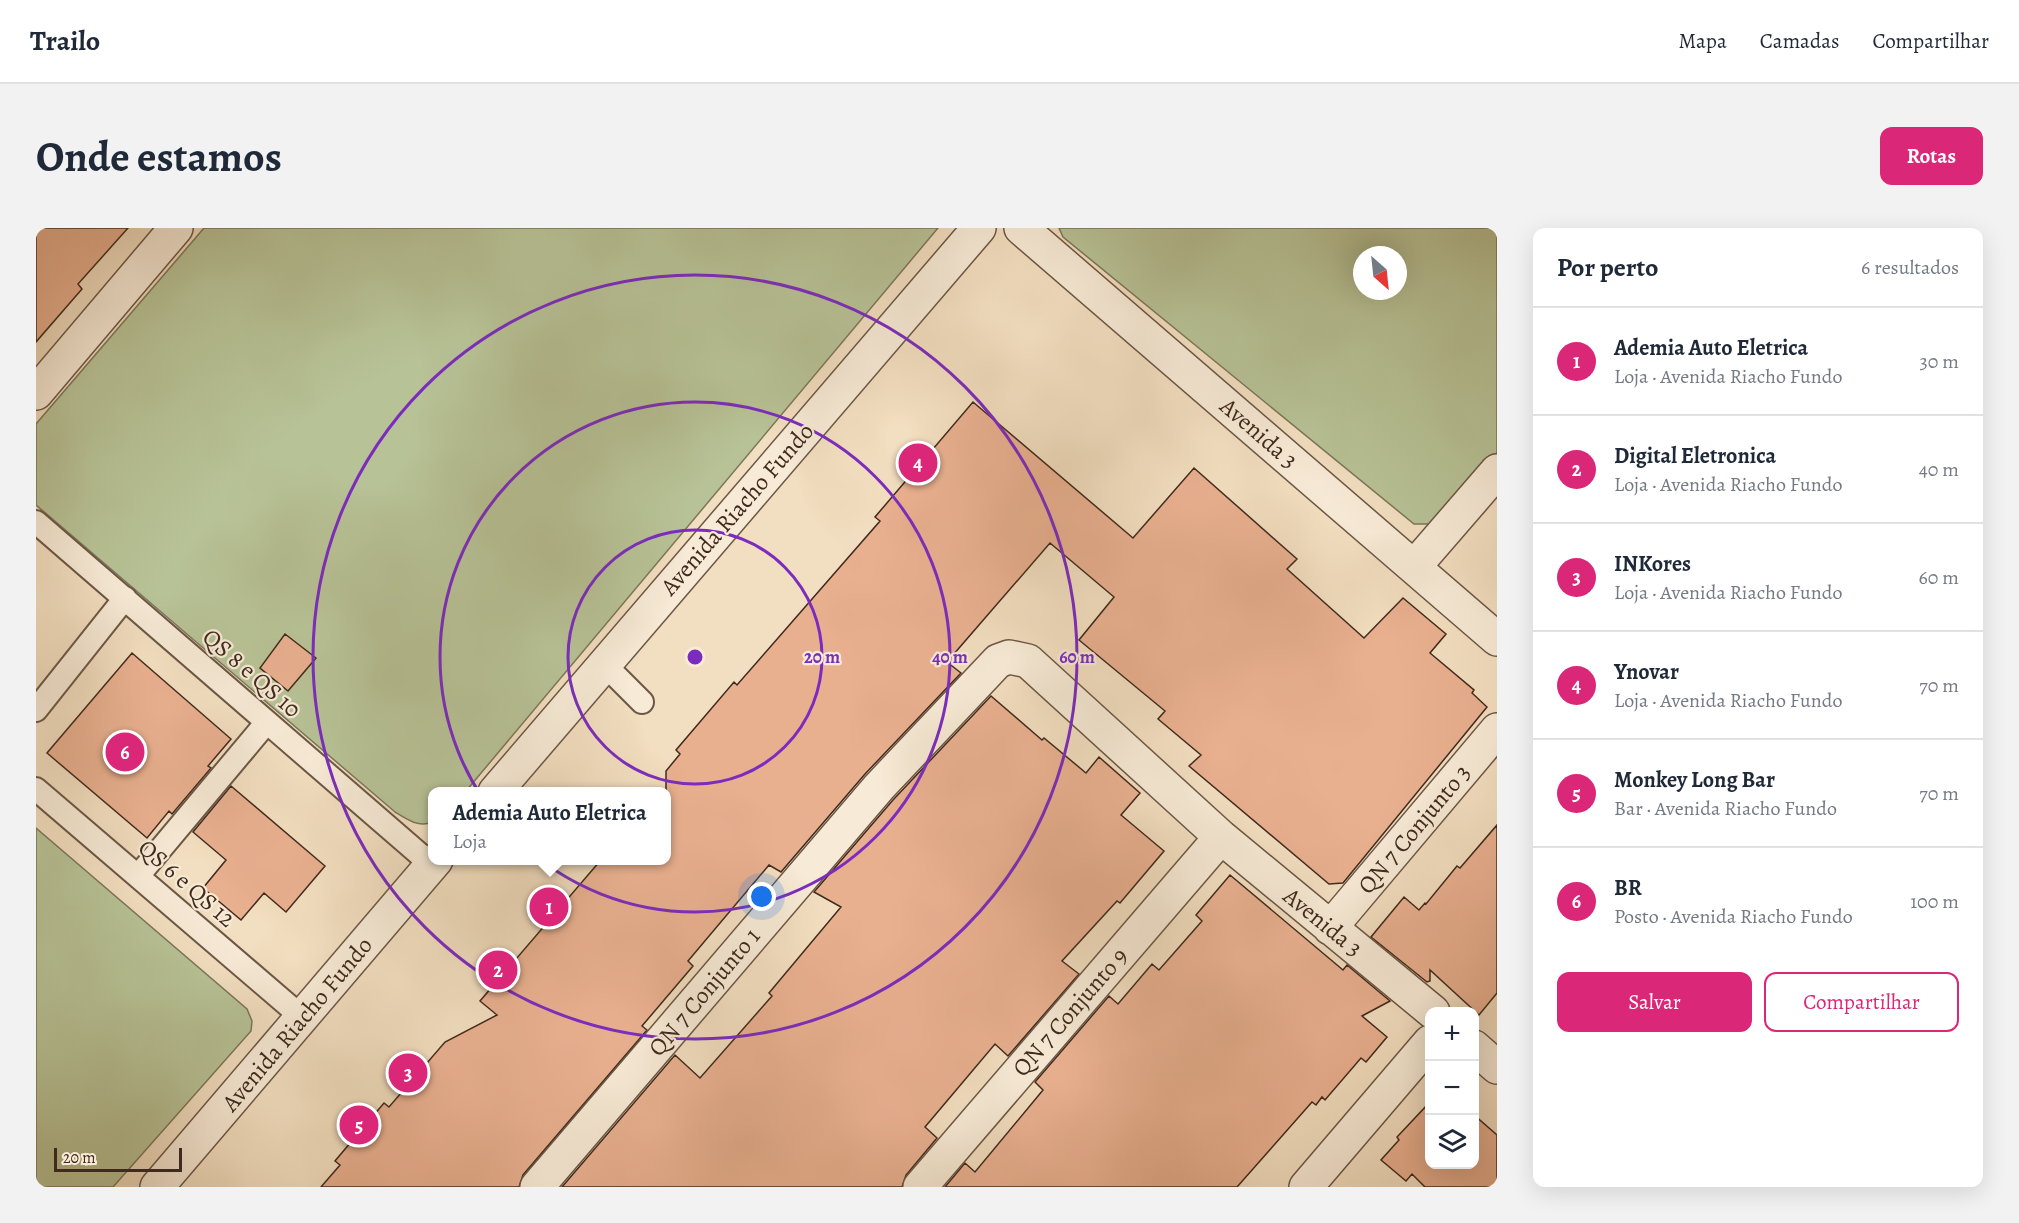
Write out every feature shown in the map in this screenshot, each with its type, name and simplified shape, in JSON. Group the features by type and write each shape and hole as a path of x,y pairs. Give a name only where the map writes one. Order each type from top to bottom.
{"street":[{"path":"36,393 176,228"},
{"name":"Avenida Riacho Fundo","path":"499,787 979,228"},
{"name":"Avenida 3","path":"1021,228 1497,639"},
{"path":"1414,567 1497,471"},
{"name":"QN 7 Conjunto 1","path":"537,1187 879,787 998,661 1009,657 1028,661"},
{"name":"Avenida 3","path":"1028,661 1221,837 1428,1007"},
{"name":"QN 7 Conjunto 3","path":"1330,928 1497,730"},
{"name":"QN 7 Conjunto 9","path":"920,1187 1221,837"},
{"name":"Avenida Riacho Fundo","path":"157,1187 432,865"},
{"path":"1306,1187 1425,1048"},
{"path":"1479,1051 1497,1067"}],"lane":[{"name":"QS 8 e QS 10","path":"36,522 428,858"},
{"path":"36,710 125,598"},
{"path":"604,664 642,702"},
{"path":"138,876 267,722"},
{"name":"QS 6 e QS 12","path":"36,789 303,1018"}],"green space":[{"path":"204,228 938,228 469,787 428,787 427,824 413,822 395,812 36,505 36,424"},
{"path":"1059,228 1497,228 1497,460 1435,524 1414,524 1063,237"},
{"path":"36,828 247,1009 252,1021 251,1031 113,1187 36,1187"}],"building":[{"path":"36,228 128,228 78,284 82,289 36,342"},
{"path":"973,402 1133,538 1194,468 1297,559 1287,569 1364,638 1403,598 1446,634 1430,653 1474,690 1472,693 1487,707 1343,883 1329,884 1189,766 1201,755 1158,719 1165,711 1079,640 1114,597 1050,543 947,662 961,673 865,774 781,872 769,865 688,961 693,966 642,1026 647,1030 523,1175 519,1187 321,1187 340,1165 335,1161 384,1103 389,1107 445,1042 497,1015 480,1001 597,865 671,865 671,787 666,787 666,771 680,754 676,750 734,682 737,685 880,521 875,517"},
{"path":"285,634 316,658 288,691 260,668"},
{"path":"132,653 231,739 208,766 211,768 172,814 169,811 147,838 47,753"},
{"path":"991,696 1042,740 1044,738 1086,773 1099,757 1140,793 1121,815 1164,851 1120,903 1117,901 1062,961 1079,974 1008,1056 995,1044 925,1127 937,1138 906,1175 902,1187 562,1187 675,1055 700,1078 772,996 769,993 841,907 814,892 893,800"},
{"path":"231,786 325,866 286,912 264,893 241,920 203,888 226,860 193,832"},
{"path":"1497,825 1497,993 1479,1015 1479,1007 1470,1007 1430,970 1430,981 1427,982 1371,937 1404,897 1419,910 1457,866 1460,868"},
{"path":"1230,875 1343,970 1347,965 1390,1001 1362,1016 1387,1037 1366,1062 1361,1058 1325,1100 1322,1097 1316,1105 1312,1102 1237,1187 945,1187 965,1163 975,1172 1043,1090 1035,1082 1109,996 1118,1004 1152,964 1159,970 1202,921 1196,915"},
{"path":"1425,1107 1425,1169 1479,1169 1479,1119 1497,1135 1497,1187 1425,1187 1412,1174 1406,1181 1381,1160 1399,1140 1397,1137"}],"place":[{"name":"Ynovar","path":"918,463"},
{"name":"BR","path":"125,752"},
{"name":"Ademia Auto Eletrica","path":"549,907"},
{"name":"Digital Eletronica","path":"498,970"},
{"name":"INKores","path":"408,1073"},
{"name":"Monkey Long Bar","path":"359,1125"}]}
